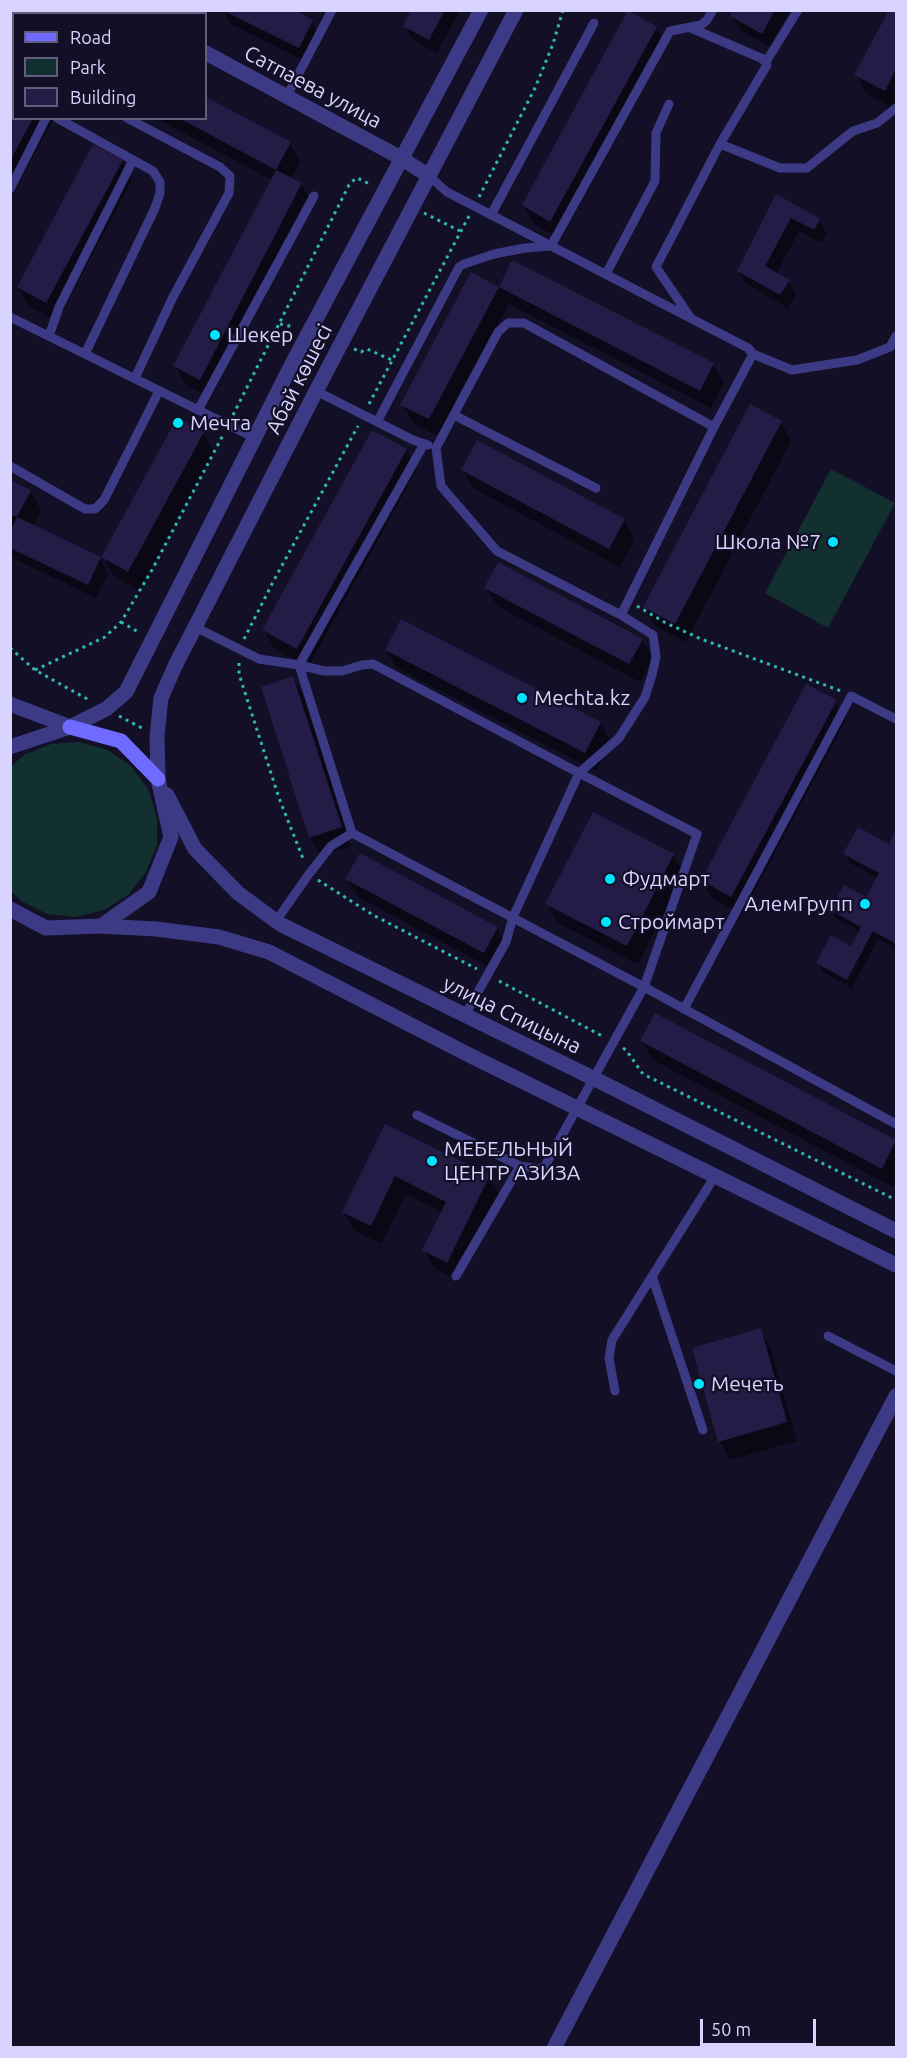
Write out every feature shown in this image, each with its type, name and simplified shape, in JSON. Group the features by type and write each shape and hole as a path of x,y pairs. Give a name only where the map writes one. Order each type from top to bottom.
{"main road":[{"path":"70,727 121,741 158,779"}],"street":[{"name":"Абай көшесі","path":"10,747 70,727 106,709 126,693 255,438 481,10"},
{"name":"Абай көшесі","path":"101,926 149,892 171,837 158,779 157,736 161,698 340,344 516,10"},
{"name":"Сатпаева улица","path":"207,55 401,158 429,176"},
{"path":"10,704 70,727"},
{"name":"улица Спицына","path":"158,779 195,849 238,893 276,921 897,1231"},
{"path":"10,909 46,928 101,926 156,929 219,937 269,952 473,1057 897,1265"},
{"path":"554,2048 895,1406"}],"lane":[{"path":"287,96 332,10"},
{"path":"551,246 670,31 692,28 708,20 713,10"},
{"path":"691,318 656,267 720,144 798,10"},
{"path":"491,215 594,23"},
{"path":"692,28 766,62"},
{"path":"606,274 655,181 656,133 669,104"},
{"path":"720,144 780,168 807,168 853,131 877,123 897,108"},
{"path":"10,189 45,120"},
{"path":"61,120 153,171 160,182 156,208 85,354"},
{"path":"131,120 220,167 230,176 229,193 173,297 135,378"},
{"path":"49,336 59,308 134,160"},
{"path":"429,176 447,192 748,348 753,354 792,370 857,360 890,347 897,336"},
{"path":"198,410 314,196"},
{"path":"377,422 459,267 494,254 551,246"},
{"path":"10,317 255,438"},
{"path":"465,1015 506,942 513,917 579,773 619,738 645,697 656,657 653,635 621,615 497,551 441,486 436,448 498,332 508,323 524,323 714,427"},
{"path":"621,615 714,427 753,354"},
{"path":"10,465 85,509 95,509 104,500 159,391"},
{"path":"316,391 377,422 436,448"},
{"path":"454,415 596,488"},
{"path":"424,444 299,664 352,833 897,1124"},
{"path":"195,627 259,658 299,664 324,671 342,671 373,664 697,834 644,987 545,1166 540,1169 520,1166 417,1116"},
{"path":"684,1009 851,696 897,719"},
{"path":"276,921 331,846 352,833"},
{"path":"456,1276 520,1166"},
{"path":"615,1391 609,1358 612,1340 715,1176"},
{"path":"652,1276 703,1430"},
{"path":"828,1336 897,1371"}],"path":[{"path":"563,10 553,44 535,88 475,206 239,649 239,674 279,798 309,874 374,915 613,1041 626,1050 643,1074 897,1200"},
{"path":"413,207 460,231"},
{"path":"340,344 361,352 367,350 392,360"},
{"path":"628,600 666,623 701,639 825,684 851,696"},
{"path":"121,622 154,640"},
{"path":"10,648 35,670 157,736"}],"green space":[{"path":"831,469 895,503 828,628 765,593"},
{"path":"80,742 108,750 131,766 148,789 157,817 157,845 146,872 128,895 104,910 76,917 47,914 21,901 11,891 10,767 24,755 51,744"}],"building":[{"path":"222,10 295,10 313,20 299,48"},
{"path":"411,10 445,10 429,40 403,26"},
{"path":"628,10 657,27 550,222 522,205"},
{"path":"733,10 775,10 762,34 730,16"},
{"path":"889,10 896,10 896,69 885,91 854,75"},
{"path":"12,82 12,120 32,120 10,161 10,85"},
{"path":"207,98 291,142 276,170 183,120 207,120"},
{"path":"93,144 123,160 46,303 17,287"},
{"path":"276,170 302,183 200,380 173,366"},
{"path":"776,194 820,219 814,230 791,218 765,266 790,280 780,295 737,271"},
{"path":"512,260 714,363 700,391 499,287"},
{"path":"471,272 499,287 429,419 400,405"},
{"path":"750,404 782,421 675,624 643,607"},
{"path":"177,418 204,432 128,572 101,557"},
{"path":"372,430 407,449 297,649 262,630"},
{"path":"477,440 625,519 609,549 461,470"},
{"path":"10,480 31,490 17,517 10,514"},
{"path":"17,517 101,557 88,585 10,548 10,532"},
{"path":"498,562 643,639 629,664 484,588"},
{"path":"401,619 601,722 585,753 385,650"},
{"path":"293,676 342,827 309,838 261,687"},
{"path":"806,684 837,700 731,897 701,880"},
{"name":"Фудмарт","path":"593,812 674,854 627,946 545,904"},
{"name":"АлемГрупп","path":"858,827 889,844 896,829 896,944 873,931 847,980 816,963 831,935 851,946 861,927 830,910 844,885 866,897 879,873 843,854"},
{"path":"360,853 498,927 484,953 345,879"},
{"path":"655,1013 896,1140 882,1169 640,1041"},
{"path":"385,1124 490,1175 447,1263 422,1250 446,1202 395,1176 371,1226 342,1212"},
{"path":"761,1328 787,1422 718,1442 692,1348"}],"place":[{"name":"Шекер","path":"215,335"},
{"name":"Мечта","path":"178,423"},
{"name":"Школа №7","path":"833,542"},
{"name":"Mechta.kz","path":"522,698"},
{"name":"Фудмарт","path":"610,879"},
{"name":"АлемГрупп","path":"865,904"},
{"name":"Строймарт","path":"606,922"},
{"name":"МЕБЕЛЬНЫЙ ЦЕНТР АЗИЗА","path":"432,1161"},
{"name":"Мечеть","path":"699,1384"}]}
